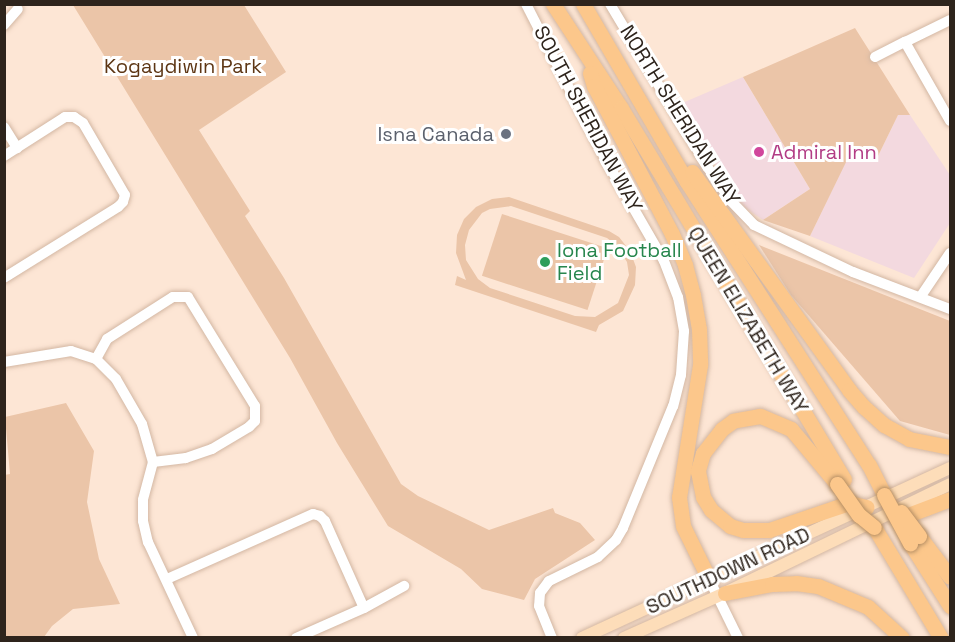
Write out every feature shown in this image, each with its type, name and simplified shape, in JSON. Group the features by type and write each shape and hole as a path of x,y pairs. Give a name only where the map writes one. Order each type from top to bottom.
{"highway":[{"name":"QUEEN ELIZABETH WAY","path":"553,4 586,59 621,108 840,481"},
{"name":"QUEEN ELIZABETH WAY","path":"583,4 687,182 869,465 888,550 941,638"},
{"path":"586,59 594,86 672,234 685,265 693,295 699,329 700,366 679,497 684,526 708,579"},
{"path":"627,80 849,390 884,425 909,439 951,447"},
{"path":"951,499 908,515 878,510 849,504 769,530 742,530 724,522 711,510 703,497 698,471 704,453 722,429 733,421 760,416 791,429 840,481 859,514 878,510 898,507 914,539 951,606"},
{"path":"914,539 951,577"},
{"path":"720,594 772,584 796,583 818,586 868,607 902,638"}],"main road":[{"path":"878,510 951,468"},
{"path":"878,510 951,484"},
{"name":"SOUTHDOWN ROAD","path":"582,638 708,579 878,510"},
{"name":"SOUTHDOWN ROAD","path":"624,638 720,594 878,510"}],"street":[{"name":"SOUTH SHERIDAN WAY","path":"526,4 608,164 664,261 678,297 684,331 681,375 673,406 623,528 616,540 598,557 549,581 540,593 539,606 552,638"},
{"name":"NORTH SHERIDAN WAY","path":"610,4 708,168 731,201 754,225 853,272 951,309"},
{"path":"4,25 18,9"},
{"path":"875,57 951,20"},
{"path":"905,42 951,121"},
{"path":"4,156 65,117 74,117 82,123 125,195 118,207 4,278"},
{"path":"4,127 17,148"},
{"path":"921,296 951,253"},
{"path":"96,359 107,339 173,297 188,297 255,406 255,421 249,427 212,448 175,461 153,462"},
{"path":"4,362 71,351 96,359 116,379 142,424 153,462 143,500 143,521 148,542 193,638"},
{"path":"167,579 313,514 325,521 364,608"},
{"path":"708,579 720,594 738,638"},
{"path":"296,638 364,608 404,586"}],"shaded area":[{"path":"743,77 810,189 763,220 738,203 680,104"},
{"path":"898,115 910,115 950,175 950,223 914,278 810,236 849,155 878,156"}],"green space":[{"name":"Kogaydiwin Park","path":"73,5 244,5 286,72 199,130 250,211 245,216 284,278 401,484 418,496 489,530 553,508 555,513 580,523 595,540 535,579 524,600 482,589 461,569 388,526 337,443 290,358"},
{"path":"855,28 910,115 898,115 878,156 849,156 810,236 763,220 810,189 743,77"},
{"path":"509,197 609,231 619,237 630,251 636,267 635,285 623,311 599,325 596,332 455,285 457,276 466,280 456,253 457,235 464,219 476,207 492,199","holes":["511,206 607,238 616,245 627,262 629,275 618,303 595,317 575,316 490,288 478,279 466,260 465,245 469,230 482,213 490,209"]},
{"name":"Iona Football Field","path":"502,214 608,248 587,310 482,276"},
{"path":"759,245 950,321 950,435 900,421 791,295"},
{"path":"66,403 94,451 87,502 99,559 120,604 73,609 52,626 44,637 5,637 4,475 10,474 5,417"}],"place":[{"name":"Isna Canada","path":"506,134"},
{"name":"Admiral Inn","path":"759,152"},
{"name":"Iona Football Field","path":"545,262"}]}
